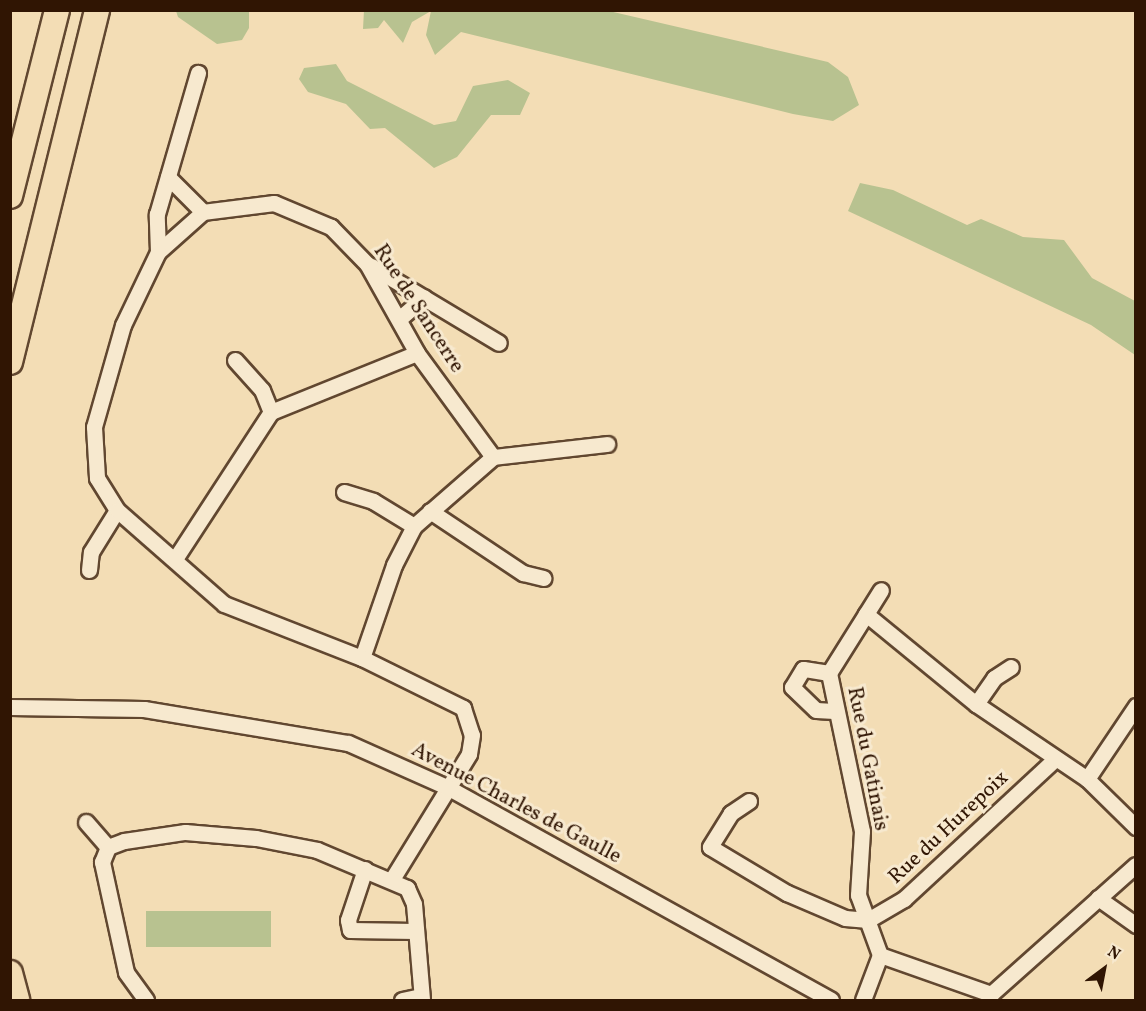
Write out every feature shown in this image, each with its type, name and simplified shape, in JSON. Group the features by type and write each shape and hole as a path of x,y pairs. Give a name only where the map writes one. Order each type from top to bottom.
{"main road":[{"path":"10,196 57,10"},
{"path":"10,362 98,10"},
{"path":"10,973 17,1000"}],"street":[{"path":"158,252 158,214 198,73"},
{"path":"168,177 203,212 158,252 114,349 94,427 96,478 117,510 224,604 362,658 463,708 471,744 392,879"},
{"name":"Rue de Sancerre","path":"203,212 253,203 297,208 331,227 367,264 417,353 493,457"},
{"path":"367,264 499,343"},
{"path":"399,319 424,297"},
{"path":"175,559 271,412 417,353"},
{"path":"236,360 262,390 271,412"},
{"path":"362,658 393,566 414,526 430,512 493,457 607,444"},
{"path":"344,492 373,501 414,526"},
{"path":"89,570 91,552 117,510"},
{"path":"430,512 524,573 543,578"},
{"name":"Rue du Gatinais","path":"880,955 858,895 862,831 834,711 829,673 881,590"},
{"path":"866,614 976,704 1054,760 1087,779 1136,827"},
{"path":"976,704 994,678 1011,667"},
{"path":"829,673 803,669 792,687 816,710 834,711"},
{"path":"1087,779 1136,706"},
{"name":"Avenue Charles de Gaulle","path":"12,707 144,709 275,735 332,739 447,787 831,1000"},
{"name":"Rue du Hurepoix","path":"868,920 904,899 1054,760"},
{"path":"749,801 731,813 710,847 787,893 845,918 868,920"},
{"path":"86,822 108,847"},
{"path":"108,847 186,832 256,838 317,850 392,879 407,888 414,904 421,998 402,1000"},
{"path":"108,847 102,876 126,972 146,1000"},
{"path":"863,1000 880,955 992,997 1136,865"},
{"path":"365,868 348,920 350,930 415,931"},
{"path":"1098,898 1136,925"}],"green space":[{"path":"364,10 609,11 828,62 848,77 859,105 833,121 793,114 461,32 435,55 426,35 431,11 412,22 403,43 384,20 378,28 363,29"},
{"path":"176,11 249,11 249,28 242,40 217,44 178,17"},
{"path":"336,64 347,81 434,125 456,121 473,86 508,80 530,93 520,115 491,115 457,157 434,168 385,128 370,129 346,104 308,92 299,79 304,68"},
{"path":"860,183 893,190 967,225 981,219 1023,237 1064,240 1092,278 1135,301 1135,355 1091,325 848,211"},
{"path":"146,911 271,911 271,947 146,947"}]}
